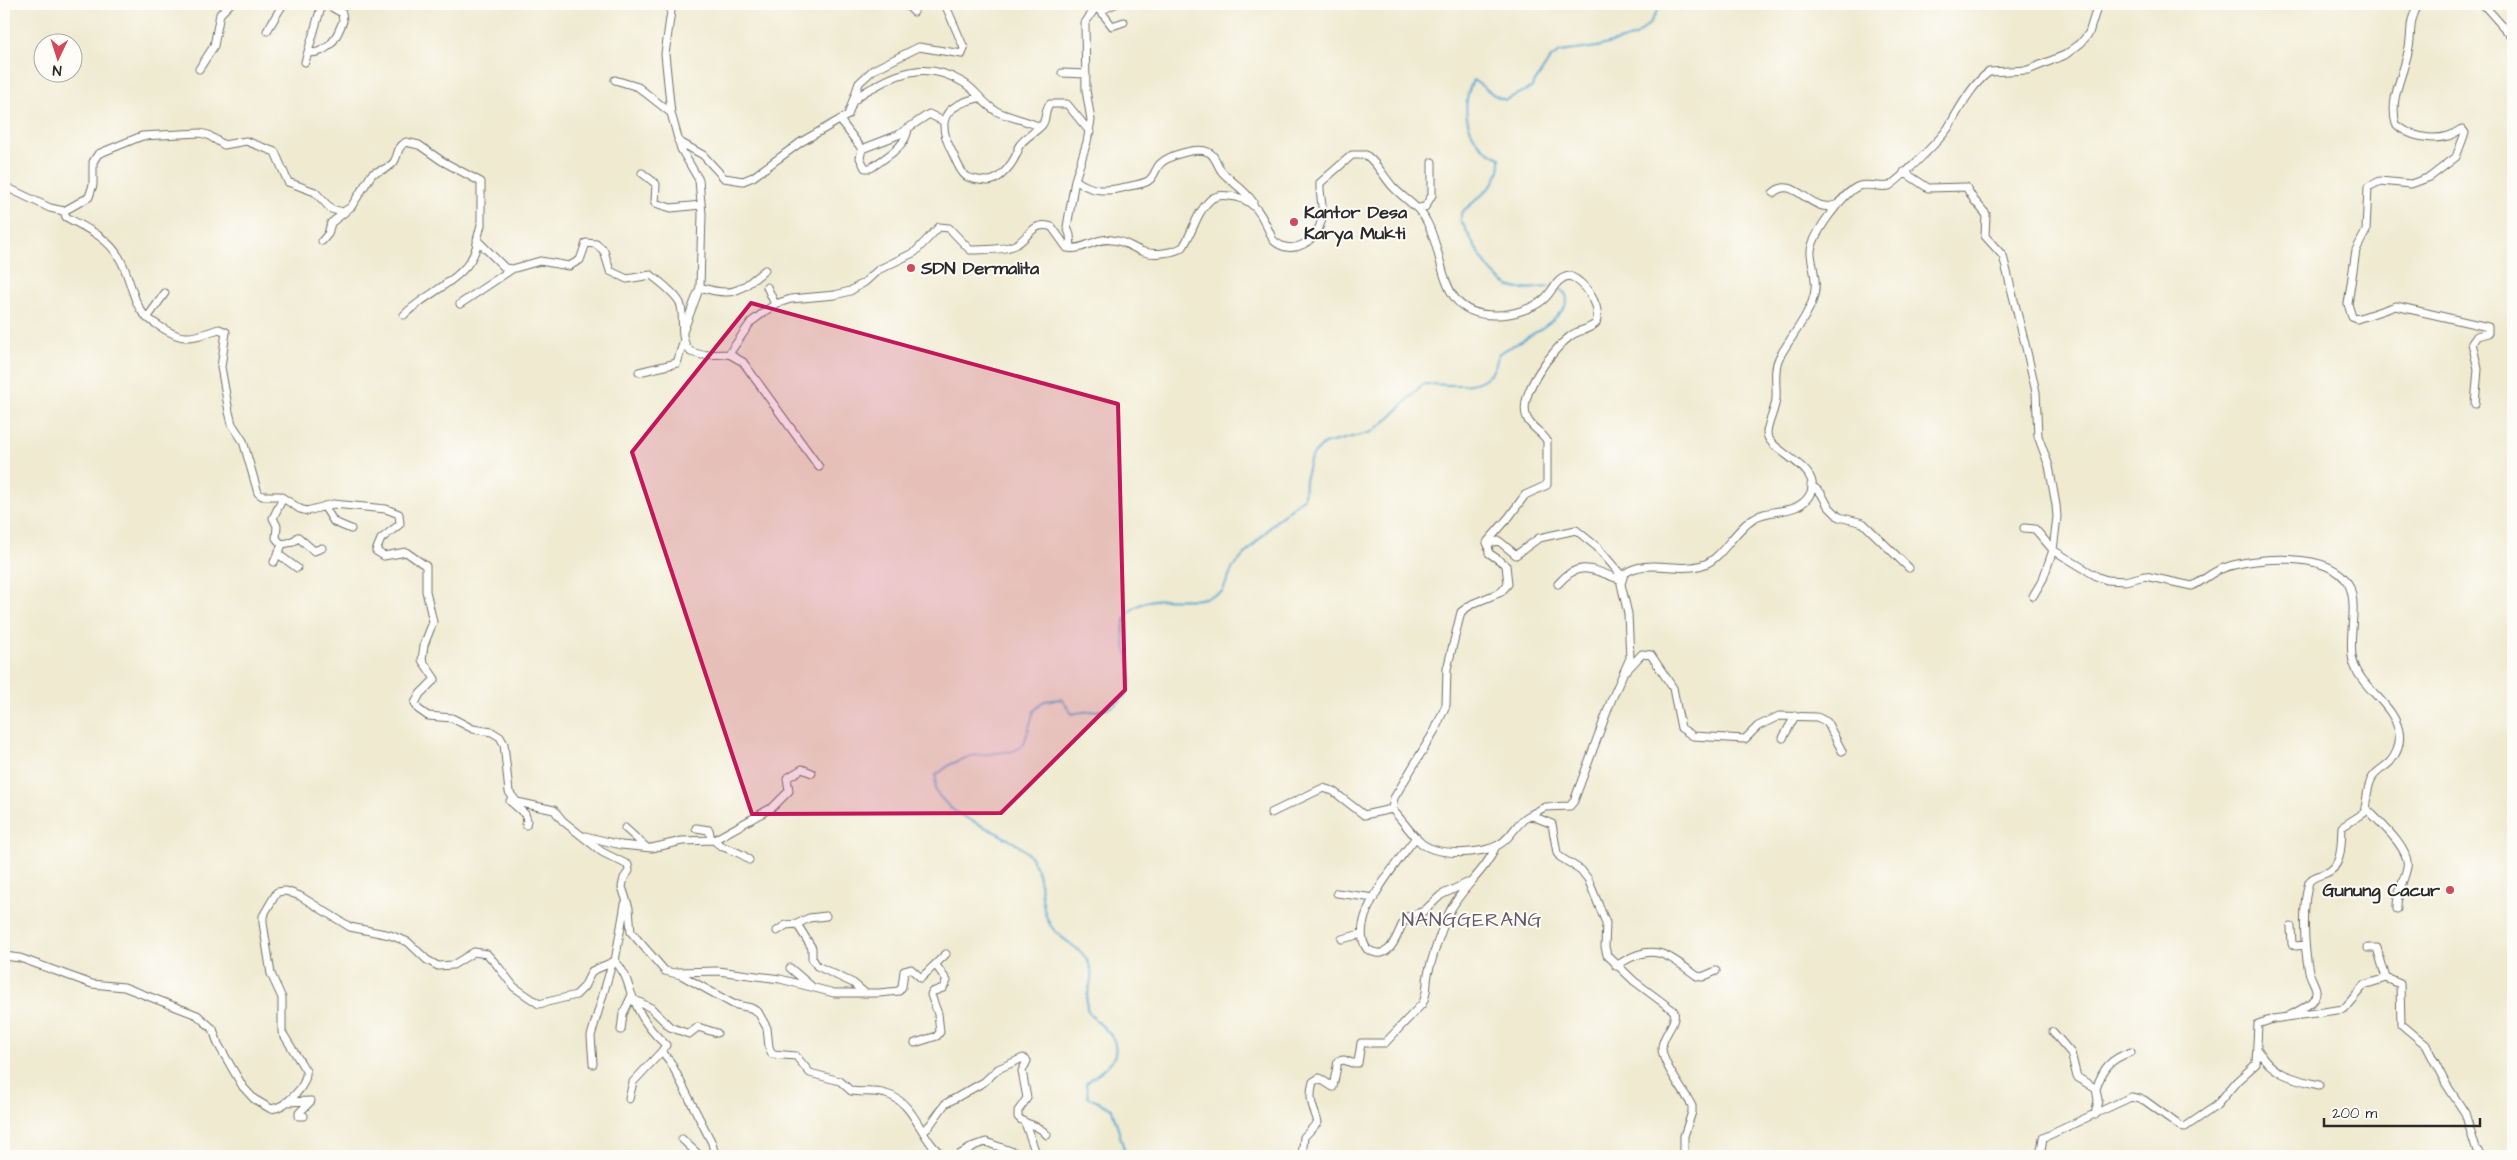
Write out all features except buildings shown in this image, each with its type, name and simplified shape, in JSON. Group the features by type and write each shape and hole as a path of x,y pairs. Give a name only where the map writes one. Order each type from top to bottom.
{"street":[{"path":"199,69 214,46 220,14 230,4"},
{"path":"267,31 283,4"},
{"path":"305,62 324,4 342,13 343,21 326,49 320,52 309,53"},
{"path":"639,372 677,363 700,287 701,205 699,180 678,141 671,112 665,54 672,4"},
{"path":"906,4 914,12"},
{"path":"678,141 703,155 724,178 743,181 753,177 801,142 848,114 858,83 866,75 919,46 959,54 963,53 964,48 945,4"},
{"path":"1071,248 1067,227 1076,180 1090,132 1090,104 1086,90 1085,23 1098,7 1115,4"},
{"path":"1909,568 1863,523 1844,520 1839,517 1828,506 1818,490 1812,486 1803,469 1771,442 1767,431 1774,409 1779,359 1806,314 1814,295 1816,281 1811,254 1812,241 1821,226 1853,188 1866,185 1889,186 1941,137 1958,109 1984,75 1994,70 2028,70 2065,55 2081,43 2089,33 2098,4"},
{"path":"2419,4 2410,23 2409,51 2394,106 2396,124 2407,133 2428,137 2448,136 2462,129 2465,133 2456,157 2430,177 2411,184 2380,181 2368,187 2366,231 2356,250 2348,308 2352,317 2357,319 2396,306 2488,327 2488,333 2477,336 2472,343 2478,369 2475,404"},
{"path":"2483,4 2513,38"},
{"path":"1098,7 1112,26 1124,22"},
{"path":"854,100 862,92 885,81 915,69 926,69 966,84 978,98 996,110 1040,127"},
{"path":"1062,73 1086,74"},
{"path":"615,80 638,87 671,112"},
{"path":"978,98 957,105 950,110 943,121 944,134 966,176 989,181 1001,175 1017,153 1019,146 1044,122 1049,105 1063,103 1068,106 1090,132"},
{"path":"862,149 898,135 929,114 943,121"},
{"path":"840,120 862,149 861,161 865,168 871,168 897,148 906,138 908,128"},
{"path":"4,186 50,208 64,211 89,197 93,185 92,162 98,154 132,138 171,133 206,134 224,145 246,141 275,152 288,182 315,192 331,209 345,212"},
{"path":"322,241 328,234 331,222 351,207 372,174 393,163 397,150 403,143 414,143 442,162 481,182 481,215 475,254 466,266 442,288 411,307 404,315"},
{"path":"1076,180 1088,188 1098,191 1136,185 1150,180 1157,168 1165,160 1185,153 1205,150 1212,154 1220,171 1242,189 1278,245 1289,248 1304,245 1318,230 1321,220 1320,183 1352,156 1360,153 1370,158 1392,185 1418,208 1432,232 1447,285 1455,299 1462,306 1482,314 1504,315 1538,303 1565,276 1579,281 1596,304 1597,318 1592,326 1572,335 1566,340 1546,363 1534,382 1525,412 1529,423 1547,441 1547,485 1525,495 1509,517 1490,535 1488,543 1489,553 1506,565 1508,584 1501,592 1472,604 1461,612 1447,669 1446,705 1435,730 1394,798 1392,809"},
{"path":"1418,208 1425,207 1432,195 1432,162"},
{"path":"1904,172 1928,188 1966,186 1986,214 1985,236 2003,256 2034,386 2038,436 2049,466 2056,505 2053,550 2043,578 2033,596"},
{"path":"642,173 656,184 655,203 671,208 701,205"},
{"path":"1773,193 1777,189 1787,188 1799,192 1818,206 1830,208 1840,203"},
{"path":"729,354 751,322 775,304 791,299 835,295 850,291 865,282 878,270 915,252 939,227 949,228 970,250 1012,246 1034,227 1049,226 1054,229 1062,244 1071,248 1084,248 1096,240 1106,239 1126,243 1144,252 1177,251 1183,247 1194,222 1212,198 1232,196 1243,198 1254,205"},
{"path":"64,211 66,217 79,222 111,246 121,260 140,309 147,318 183,337 199,335 219,329 226,332 221,367 230,418 243,441 258,493 283,498 307,511 333,504 376,508 399,514 400,524 381,539 376,551 384,556 406,552 426,566 426,591 433,622 422,657 435,679 420,694 416,706 428,716 452,718 473,729 492,732 500,737 504,744 509,792 508,799 525,814 526,825"},
{"path":"477,243 503,267 512,269"},
{"path":"460,304 512,269 540,261 571,266 580,260 586,243 596,244 604,251 610,271 627,279 650,275 678,299 688,350 695,354 729,354 743,362 819,467"},
{"path":"700,287 718,293 733,293 740,290 765,270"},
{"path":"767,287 775,304"},
{"path":"147,318 165,294"},
{"path":"1622,578 1631,570 1658,566 1704,565 1718,556 1739,529 1755,517 1798,507 1809,496 1812,486"},
{"path":"282,544 276,536 277,528 273,518 283,498"},
{"path":"324,506 334,522 351,528"},
{"path":"2024,528 2035,529 2053,550 2098,577 2107,580 2125,581 2145,576 2192,586 2222,568 2249,563 2296,559 2323,564 2342,577 2349,586 2355,667 2362,680 2394,715 2399,730 2390,761 2370,782 2366,807 2362,816 2343,826 2339,856 2334,869 2313,878 2309,882 2305,945 2309,973 2316,987 2316,993 2309,1004 2287,1017"},
{"path":"1392,809 1419,841 1431,848 1451,852 1479,852 1496,846 1507,839 1518,822 1545,807 1573,804 1611,701 1630,658 1628,614 1622,578 1597,547 1576,530 1539,538 1516,555 1497,540 1488,543"},
{"path":"282,544 293,542 298,537 314,551 322,548"},
{"path":"274,562 282,544"},
{"path":"278,554 297,568"},
{"path":"1558,584 1567,574 1584,568 1622,578"},
{"path":"1622,676 1642,654 1650,655 1673,688 1681,728 1693,736 1745,738 1766,721 1779,716 1795,716 1824,719 1842,751"},
{"path":"1782,738 1795,716"},
{"path":"580,835 621,845 646,848 682,841 712,840 773,807 789,791 787,778 802,768 812,773"},
{"path":"1271,813 1323,788 1333,791 1364,815 1392,809"},
{"path":"509,792 518,802 554,810 580,835 602,852 621,860 629,867 622,883 631,932 667,972 688,979 733,1004 751,1008 758,1012 768,1028 768,1047 772,1054 796,1056 810,1073 840,1081 851,1091 868,1091 890,1095 911,1113 934,1149 944,1156"},
{"path":"2366,807 2406,853 2407,868 2397,900 2397,910"},
{"path":"1530,815 1552,824 1557,853 1585,874 1606,923 1605,950 1616,966 1650,995 1669,1005 1674,1011 1674,1018 1664,1042 1662,1054 1692,1106 1692,1112 1684,1136 1684,1156"},
{"path":"625,828 646,848"},
{"path":"696,828 708,829 712,840 717,844 750,860"},
{"path":"1416,837 1365,912 1361,934 1367,949 1378,952 1384,951 1395,943 1407,917 1424,911 1441,895 1470,882"},
{"path":"1302,1156 1304,1136 1318,1122 1311,1104 1310,1093 1313,1082 1319,1078 1333,1086 1338,1062 1344,1060 1352,1063 1358,1062 1360,1060 1360,1043 1385,1043 1422,1004 1426,998 1429,969 1454,902 1485,866 1496,846"},
{"path":"4,956 28,961 92,984 124,987 196,1015 213,1029 235,1075 254,1099 271,1109 286,1102 303,1085 306,1076 306,1072 282,1032 282,998 271,974 262,923 263,916 278,892 286,891 300,896 350,927 390,935 408,942 427,960 438,966 453,965 474,952 487,954 498,965 514,987 539,1004 572,997 584,987 592,971 613,962"},
{"path":"1337,893 1374,898"},
{"path":"593,1064 592,1036 613,962 626,899"},
{"path":"777,931 786,925 797,924 809,918 826,916"},
{"path":"797,924 812,948 812,958 817,966 853,983 866,994"},
{"path":"2291,928 2292,944 2296,946 2305,945"},
{"path":"1342,939 1361,934"},
{"path":"2368,948 2377,948 2386,978"},
{"path":"1616,966 1637,953 1653,951 1666,956 1697,976 1702,977 1716,971"},
{"path":"667,972 718,971 780,979 834,993 866,994 899,991 902,987 904,971 910,969 922,978 946,954"},
{"path":"613,962 625,974 645,1023 666,1045 632,1082 629,1099"},
{"path":"915,1043 937,1036 940,1032 938,1014 931,995 947,982 936,965"},
{"path":"790,968 813,988"},
{"path":"2040,1156 2043,1138 2095,1115 2127,1098 2148,1102 2180,1126 2188,1126 2216,1106 2236,1081 2252,1068 2257,1061 2256,1031 2258,1024 2273,1018 2344,1009 2364,985 2386,978 2400,984 2401,1024 2426,1045 2446,1084 2465,1112 2476,1149 2482,1156"},
{"path":"621,1030 623,1014 633,996"},
{"path":"633,996 651,1008 670,1027 688,1034 691,1034 698,1027 717,1033"},
{"path":"2053,1032 2071,1053 2077,1077 2096,1089"},
{"path":"2258,1048 2265,1062 2280,1073 2318,1085"},
{"path":"662,1051 671,1063 712,1143 715,1156"},
{"path":"2095,1115 2098,1100 2096,1089 2104,1068 2110,1061 2131,1052"},
{"path":"923,1131 930,1125 945,1104 984,1082 998,1070 1023,1058 1027,1061 1022,1071 1027,1098 1017,1114 1025,1123 1037,1156"},
{"path":"286,1102 310,1101 299,1113 299,1116 304,1116"},
{"path":"1025,1123 1034,1124 1047,1136"},
{"path":"682,1139 700,1156"},
{"path":"957,1156 981,1143 990,1142 1024,1156"}],"highlighted area":[{"path":"751,303 1118,404 1125,690 1001,813 752,814 632,452"}],"waterway":[{"path":"1551,287 1520,289 1510,286 1501,280 1484,262 1461,220 1461,213 1488,189 1497,176 1500,167 1500,158 1480,144 1473,135 1469,125 1467,103 1473,80 1492,94 1505,100 1531,88 1550,59 1560,52 1597,47 1636,36 1649,24 1662,4"},
{"path":"1126,1156 1112,1109 1088,1097 1086,1084 1107,1066 1115,1054 1113,1039 1093,1018 1087,1008 1086,1003 1092,975 1089,962 1085,956 1061,937 1051,926 1046,917 1038,876 1030,857 1016,844 950,808 935,791 936,775 951,764 971,756 1014,751 1024,744 1034,711 1044,701 1062,699 1072,714 1106,709 1122,699 1129,688 1131,674 1123,632 1125,620 1133,609 1149,601 1200,599 1222,592 1233,567 1276,521 1304,497 1305,480 1311,457 1324,444 1372,432 1391,417 1423,384 1470,384 1489,376 1495,367 1498,354 1532,334 1559,314 1566,304 1566,294 1555,287"},
{"path":"1172,1156 1179,1156"}],"place":[{"name":"Kantor Desa Karya Mukti","path":"1294,222"},
{"name":"SDN Dermalita","path":"911,268"},
{"name":"Gunung Cacur","path":"2450,890"}],"district":[{"name":"NANGGERANG","path":"1472,920"}]}
